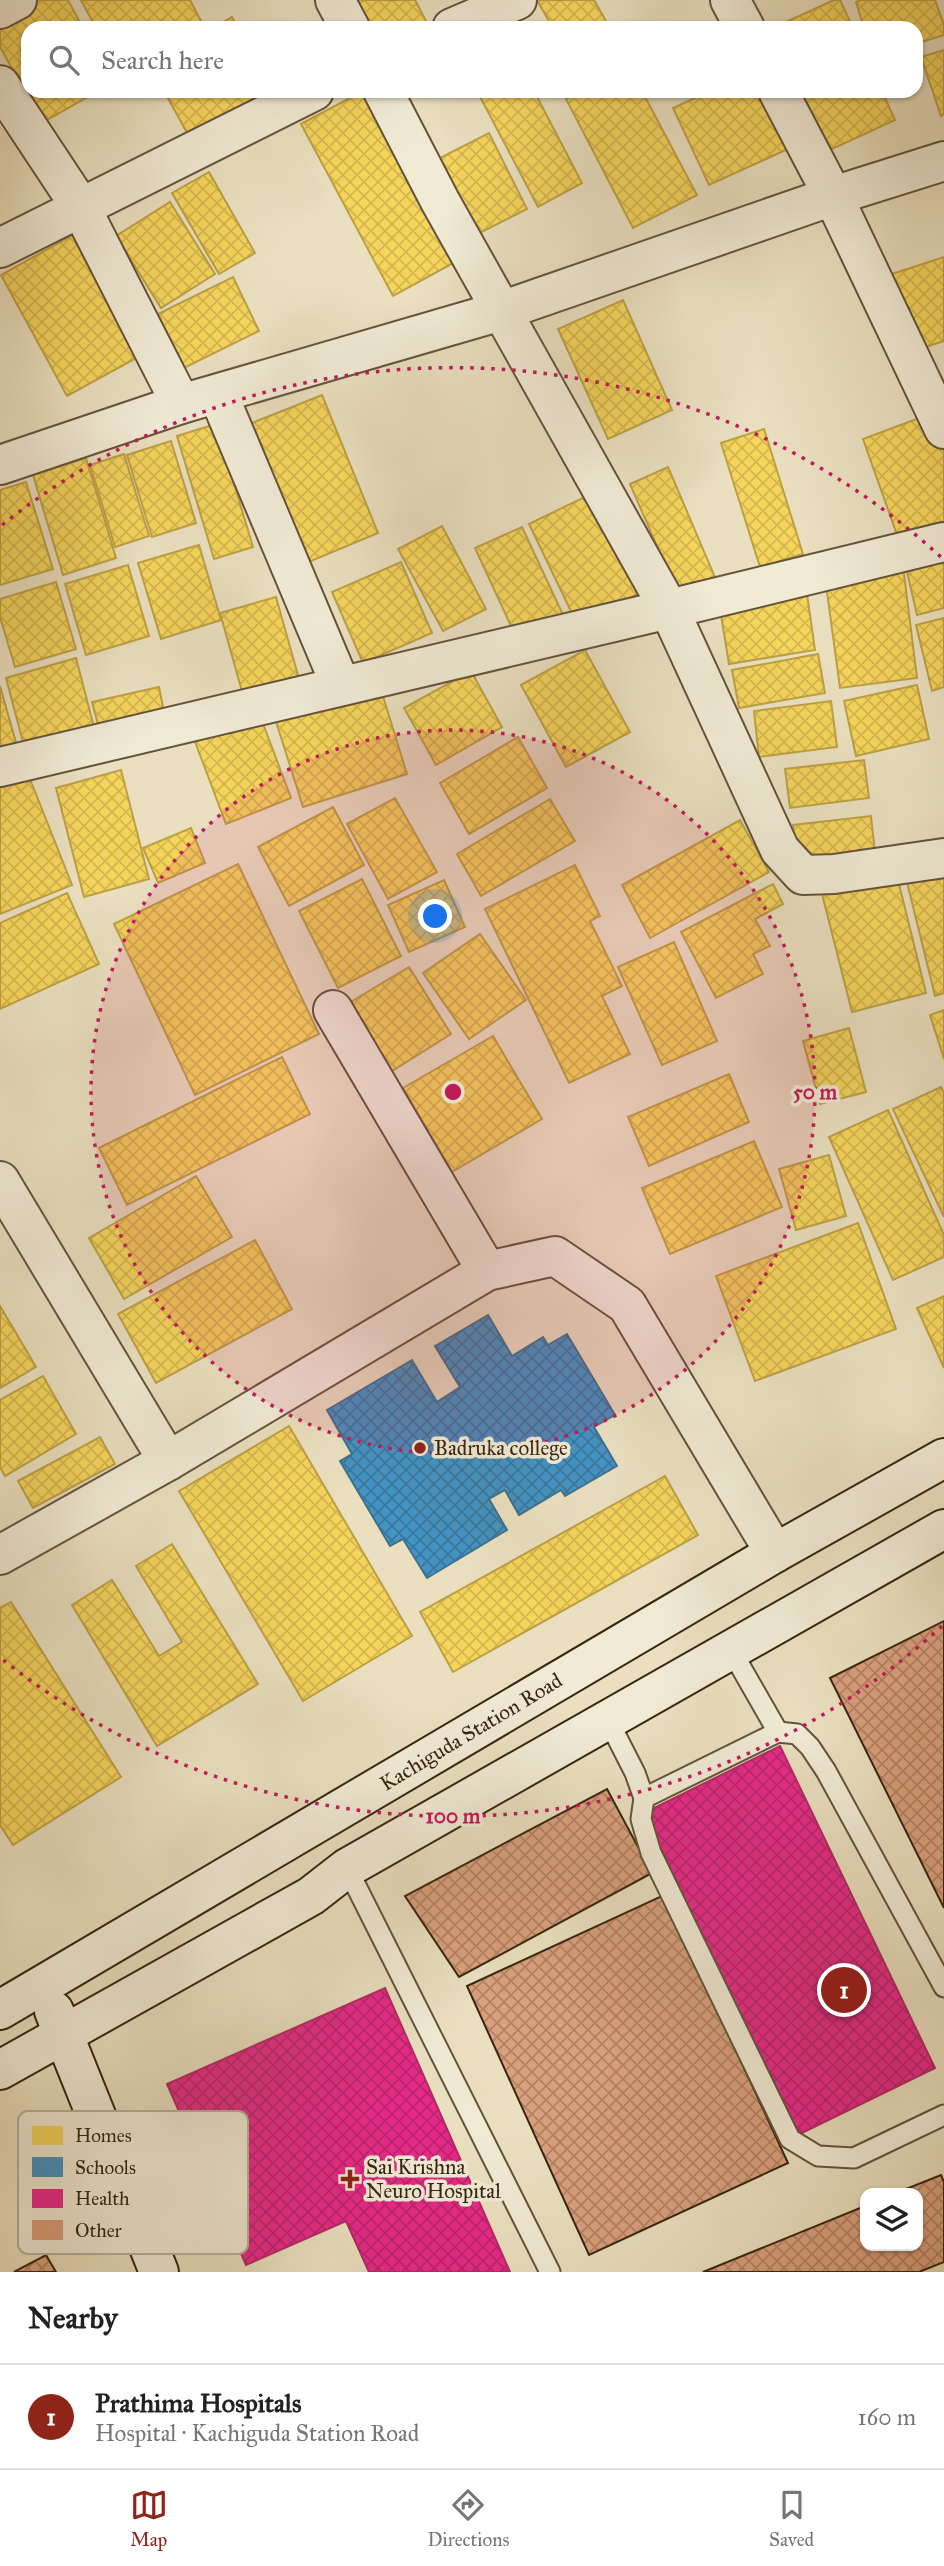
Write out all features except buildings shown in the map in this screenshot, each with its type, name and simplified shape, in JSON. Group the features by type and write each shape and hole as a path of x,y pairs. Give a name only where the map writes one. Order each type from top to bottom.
{"street":[{"path":"0,9 17,0"},
{"path":"335,0 346,21"},
{"path":"468,21 517,0"},
{"path":"730,0 741,21"},
{"path":"0,85 80,206 181,404"},
{"path":"0,248 300,98"},
{"path":"387,98 501,311 670,609 780,850 803,874 834,874 944,858"},
{"path":"782,98 944,429"},
{"path":"0,465 181,404 501,311 832,196 944,161"},
{"path":"218,394 341,686"},
{"path":"0,767 944,542"},
{"path":"333,1010 486,1271"},
{"path":"0,1181 168,1461"},
{"path":"0,1555 168,1461 486,1271 555,1256 627,1306 775,1553"},
{"name":"Kachiguda Station Road","path":"0,2010 775,1553 944,1458"},
{"path":"0,2070 311,1896 348,1868 943,1530"},
{"path":"44,1984 94,2111"},
{"path":"152,2254 159,2272"}],"lane":[{"path":"731,1650 778,1732"},
{"path":"609,1721 635,1773 644,1798 641,1819 651,1853 790,2139 818,2156 854,2158 944,2115"},
{"path":"644,1798 778,1732 796,1734 810,1747 826,1771 944,1987"},
{"path":"348,1868 550,2272"}],"place":[{"name":"Badruka college","path":"420,1448"},
{"name":"Prathima Hospitals","path":"844,1990"},
{"name":"Sai Krishna Neuro Hospital","path":"350,2179"}]}
